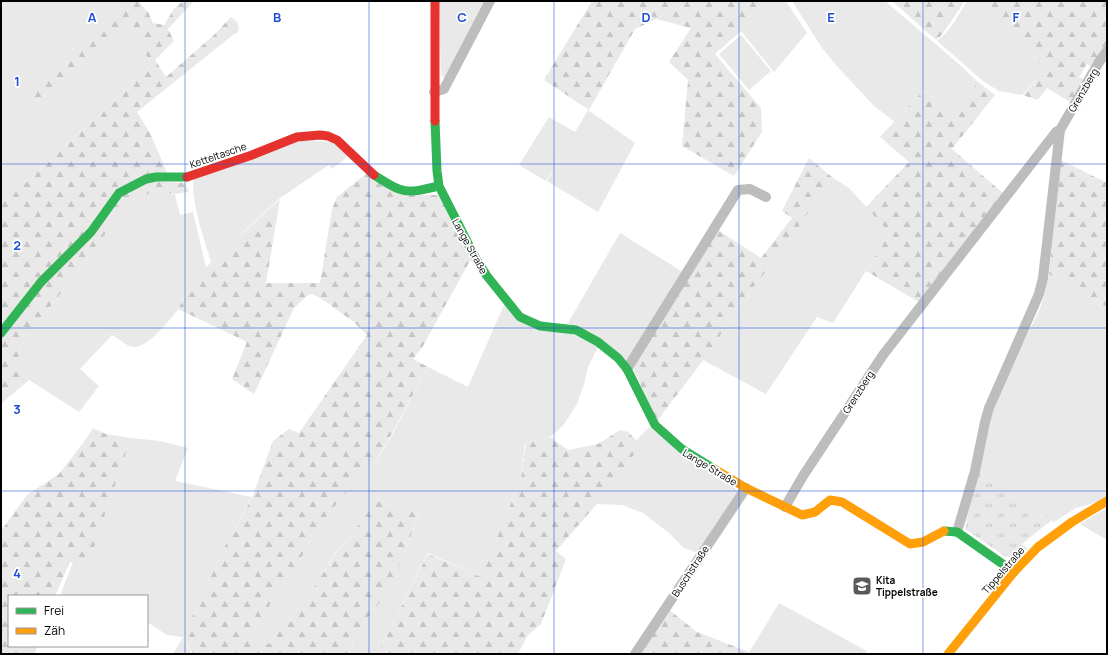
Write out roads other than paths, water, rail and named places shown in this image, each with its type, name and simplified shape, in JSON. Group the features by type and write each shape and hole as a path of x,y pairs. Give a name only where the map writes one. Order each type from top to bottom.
{"street":[{"name":"Lange Straße","path":"434,1 434,92 437,171 439,186 476,259 487,276 520,317 540,326 568,329 584,334 609,350 627,368 650,417 662,432 682,449 746,488 785,507"},
{"path":"434,92 444,89 490,1"},
{"name":"Grenzberg","path":"957,532 975,471 989,408 1040,294 1060,130 1099,62 1107,51"},
{"name":"Grenzberg","path":"785,507 803,476 882,355 1056,132 1060,130"},
{"name":"Ketteltasche","path":"1,333 41,282 91,232 120,193 146,179 156,177 187,177 252,155 297,137 320,135 328,136 337,140 372,174 394,188 402,191 413,192 439,186"},
{"path":"627,368 738,190 750,189 766,197"},
{"name":"Buschstraße","path":"635,654 746,488"},
{"path":"785,507 798,514 805,515 815,512 830,500 838,501 910,544 921,543 943,531 957,532 1014,572"},
{"name":"Tippelstraße","path":"948,654 1014,572 1038,547 1061,530 1107,501"}],"place":[{"name":"Kita Tippelstraße","path":"862,586"}]}
